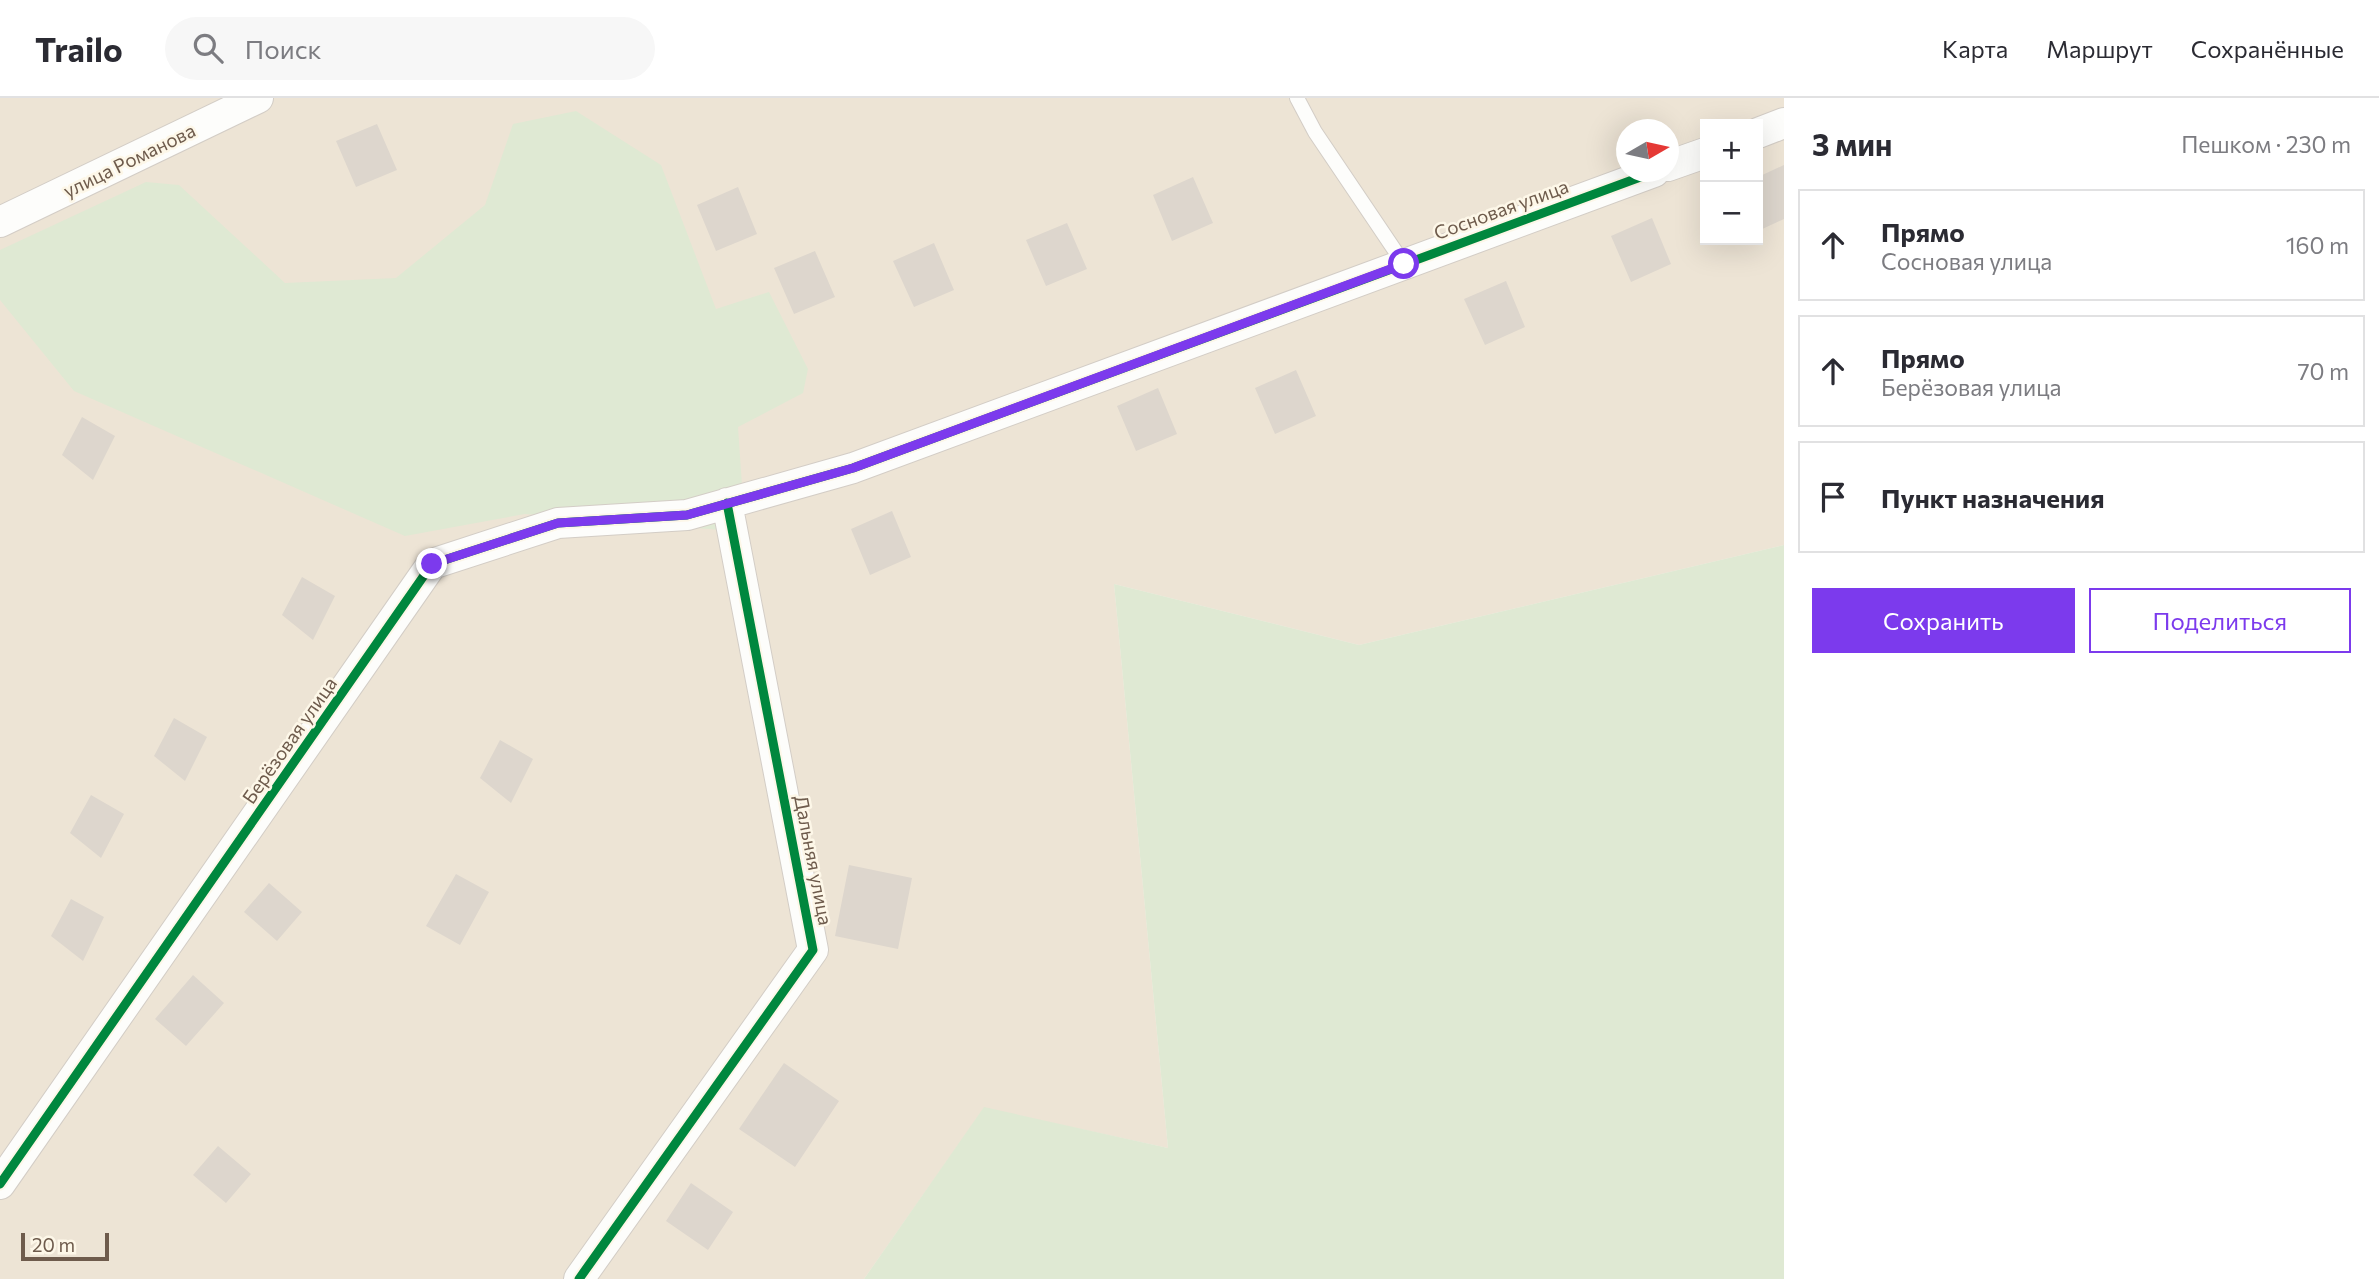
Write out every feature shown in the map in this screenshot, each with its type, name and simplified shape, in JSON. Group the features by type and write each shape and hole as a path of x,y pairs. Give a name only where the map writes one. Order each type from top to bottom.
{"street":[{"name":"улица Романова","path":"0,222 258,98"},
{"path":"1763,131 1784,123"},
{"path":"1679,162 1700,155"},
{"name":"Сосновая улица","path":"727,503 853,468 1627,182"},
{"name":"Берёзовая улица","path":"0,1184 432,564 558,523 687,515 727,503"},
{"name":"Дальняя улица","path":"579,1279 813,950 727,503"}],"lane":[{"path":"1297,98 1315,132 1404,264"}],"shaded area":[{"path":"0,98 1784,98 1784,545 1359,645 1114,584 1168,1148 984,1108 864,1279 0,1279"}],"green space":[{"path":"576,111 661,165 716,309 769,292 808,369 803,393 738,427 743,500 721,530 525,514 405,536 74,391 0,300 0,250 146,182 179,185 285,283 396,278 485,205 513,124"},
{"path":"1784,545 1784,1279 864,1279 984,1107 1168,1148 1114,584 1359,645"}],"building":[{"path":"377,124 397,170 356,187 336,141"},
{"path":"1784,165 1784,219 1763,229 1763,182 1763,175"},
{"path":"1193,177 1213,223 1172,241 1153,195"},
{"path":"738,187 757,234 716,251 697,205"},
{"path":"1652,218 1671,264 1631,282 1611,236"},
{"path":"1067,223 1087,269 1046,286 1026,240"},
{"path":"934,243 954,290 914,307 893,261"},
{"path":"815,251 835,297 794,314 774,268"},
{"path":"1506,281 1525,327 1485,345 1464,299"},
{"path":"1296,370 1316,416 1275,434 1255,388"},
{"path":"1158,388 1177,434 1136,451 1117,406"},
{"path":"82,417 115,436 93,480 62,455"},
{"path":"892,511 911,557 870,575 851,529"},
{"path":"302,577 335,596 313,640 282,615"},
{"path":"174,718 207,737 185,781 154,756"},
{"path":"500,740 533,759 511,803 480,778"},
{"path":"91,795 124,814 101,858 70,833"},
{"path":"849,865 912,878 898,949 835,936"},
{"path":"456,874 489,892 460,945 426,926"},
{"path":"269,883 302,912 277,941 244,912"},
{"path":"71,899 104,917 83,961 51,936"},
{"path":"193,975 224,1003 186,1046 155,1019"},
{"path":"784,1063 839,1101 795,1167 739,1129"},
{"path":"218,1146 251,1174 226,1203 193,1175"},
{"path":"691,1183 733,1212 708,1250 666,1221"}],"cycle path":[{"path":"0,1184 432,564 558,523 687,515 853,468 1627,182"},
{"path":"579,1279 813,950 727,503"}],"route":[{"path":"432,564 558,523 687,515 853,468 1404,264"}]}
